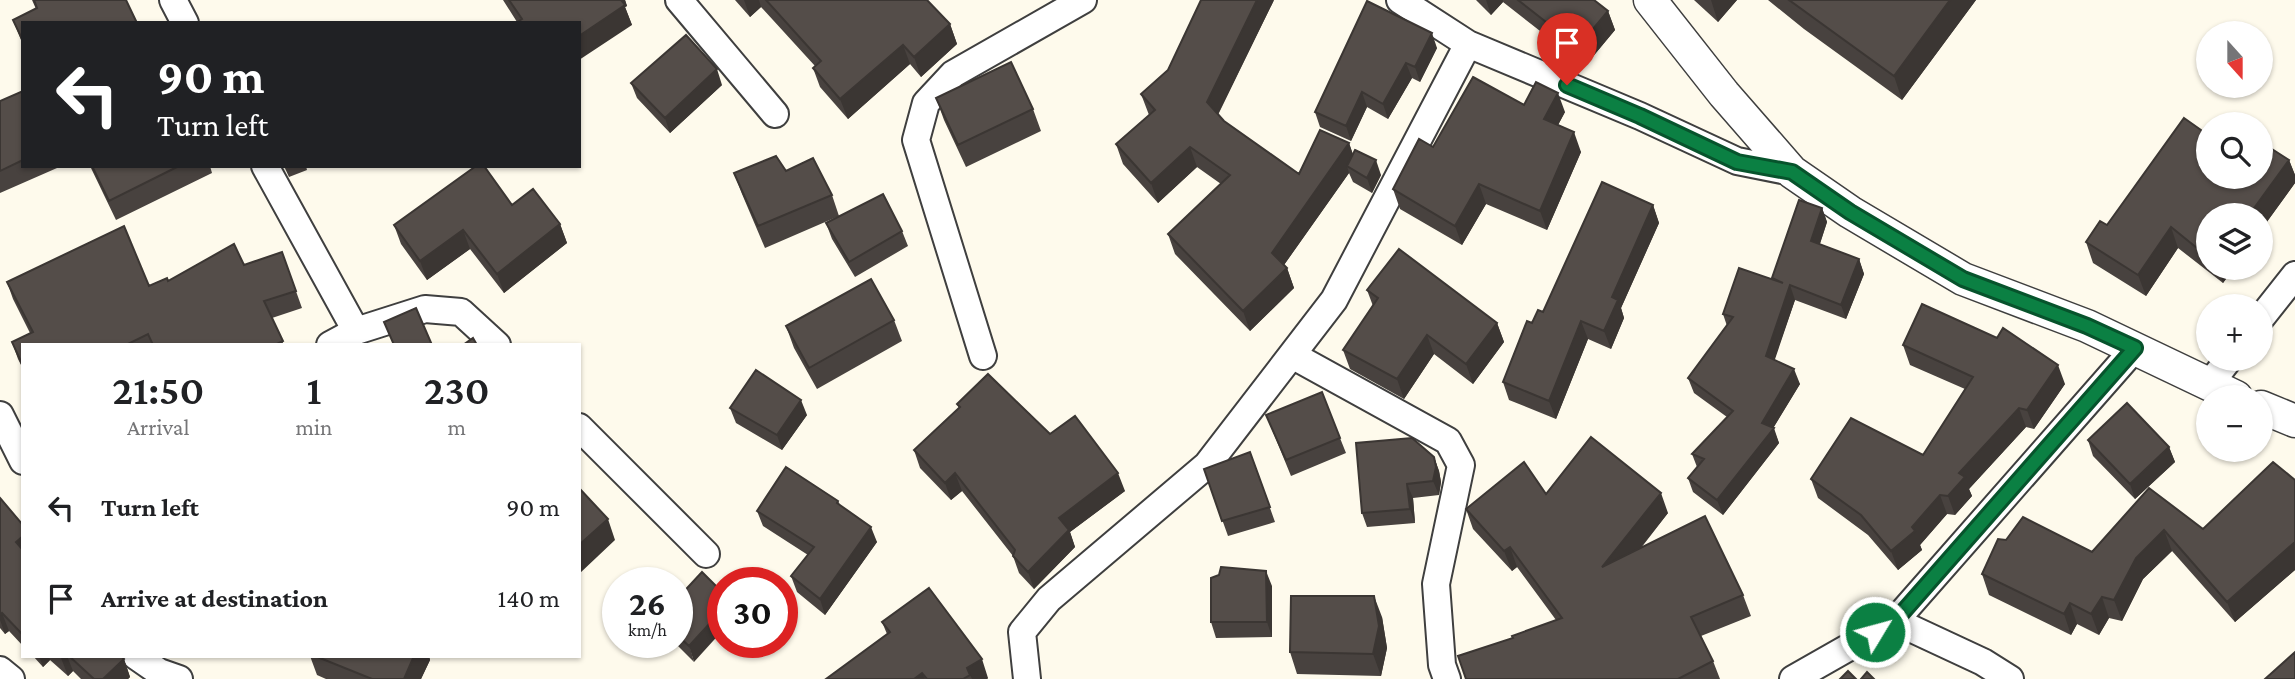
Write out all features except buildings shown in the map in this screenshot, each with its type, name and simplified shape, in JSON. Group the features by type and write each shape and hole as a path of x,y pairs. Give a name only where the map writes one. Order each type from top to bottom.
{"street":[{"path":"173,0 184,21"},
{"path":"678,0 775,114"},
{"path":"983,356 916,140 926,103 953,74 1083,0"},
{"path":"1400,0 1468,44 1640,116 1737,162 1792,172"},
{"path":"1650,0 1724,94 1792,172 1850,212 1963,279 2087,326 2210,385"},
{"path":"1027,679 1022,632 1049,599 1207,465 1334,300 1468,44"},
{"path":"266,168 356,331"},
{"path":"2273,303 2295,275"},
{"path":"334,343 356,331 425,309 461,312 495,343"},
{"path":"1793,679 1895,621 2135,348"},
{"path":"1292,355 1448,442 1461,465 1436,584 1443,665 1447,679"},
{"path":"2273,412 2295,421"},
{"path":"0,415 21,457"},
{"path":"581,429 705,554"},
{"path":"1895,621 1983,662 2010,679"},
{"path":"139,658 159,672 178,679"},
{"path":"0,670 11,679"}],"route":[{"path":"1567,85 1737,162 1792,172 1850,212 1963,279 2087,326 2135,348 1895,621 1875,632"}]}
